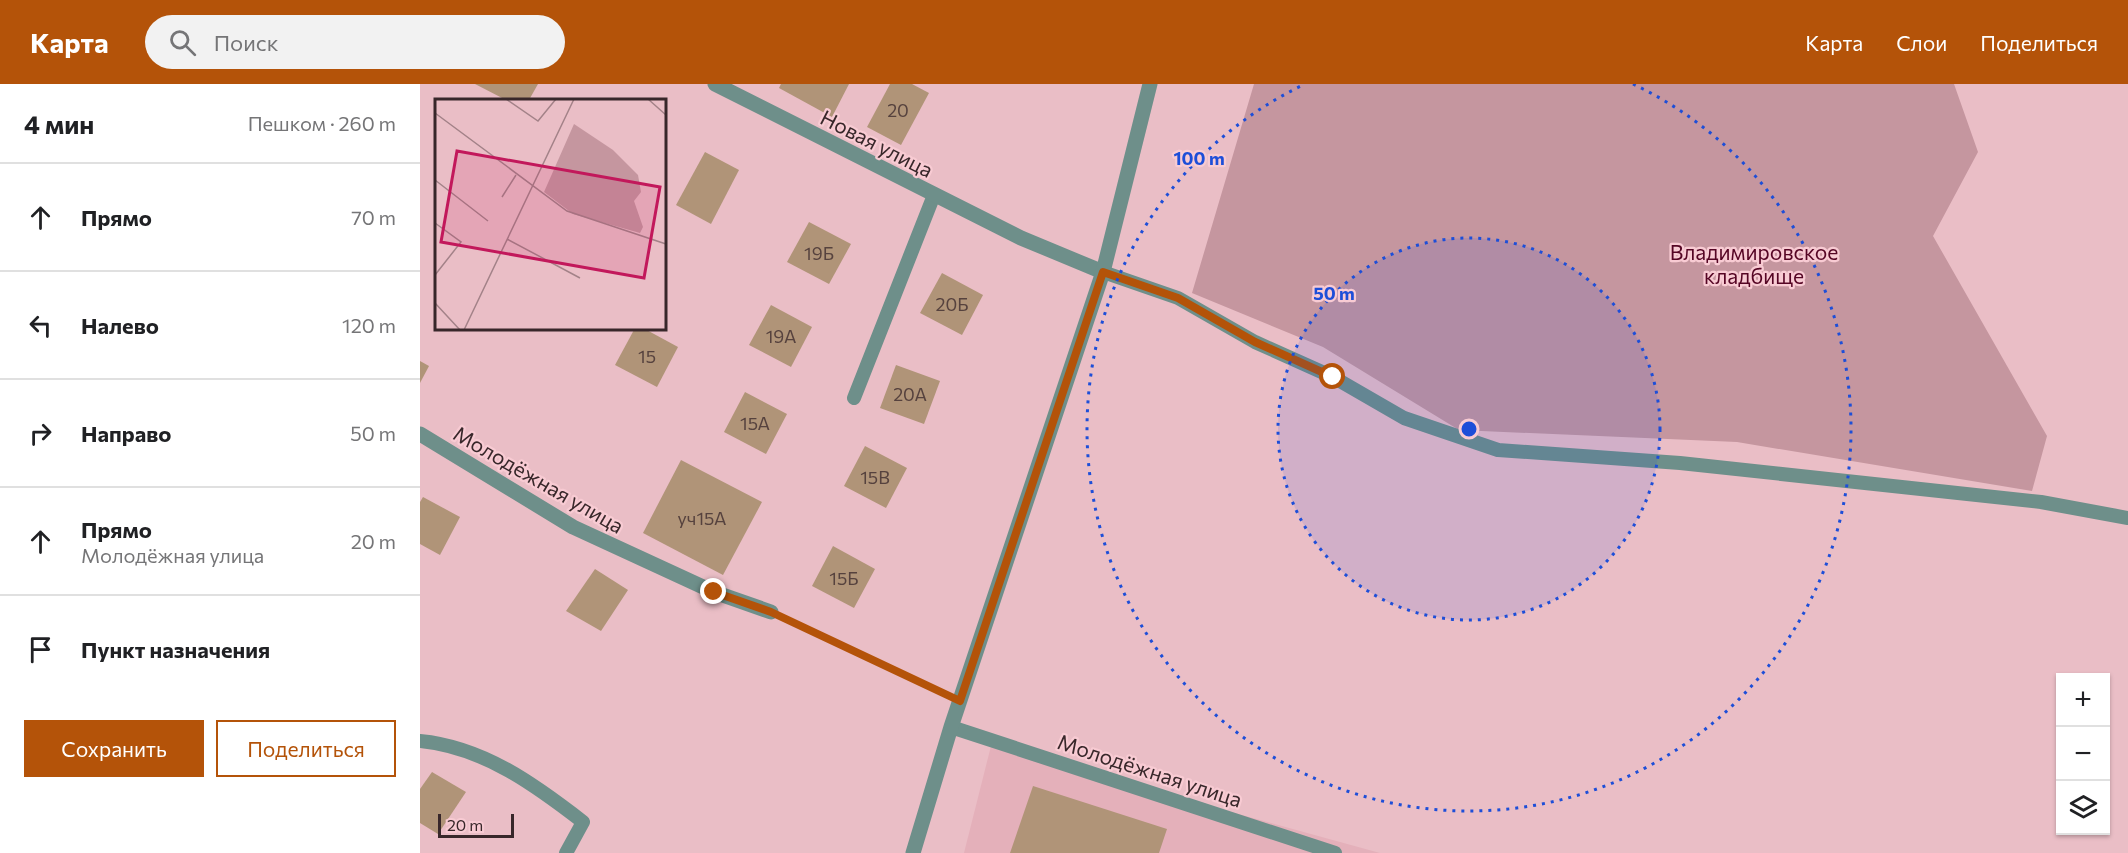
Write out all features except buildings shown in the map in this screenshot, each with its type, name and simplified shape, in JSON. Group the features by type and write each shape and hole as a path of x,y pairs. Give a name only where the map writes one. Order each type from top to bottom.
{"street":[{"name":"Новая улица","path":"715,84 1021,238 1103,272"},
{"path":"913,853 951,727 1103,272 1150,84"},
{"name":"Молодёжная улица","path":"420,434 573,527 714,592 771,612"}],"lane":[{"path":"854,398 934,195"},
{"path":"1103,272 1178,298 1255,342 1333,377 1404,418 1498,450 1680,464 2041,502 2128,518"},
{"name":"Молодёжная улица","path":"951,727 1335,853"},
{"path":"420,741 473,751 537,786 583,822 566,853"}],"path":[{"path":"771,612 960,701"}],"shaded area":[{"path":"991,746 1380,853 964,853"}],"green space":[{"name":"Владимировское кладбище","path":"1254,84 1954,84 1978,152 1933,236 2047,436 2032,491 1737,442 1459,430 1323,347 1192,293"}],"route":[{"path":"714,592 771,612 960,701 1103,272 1178,298 1255,342 1333,377"}]}
